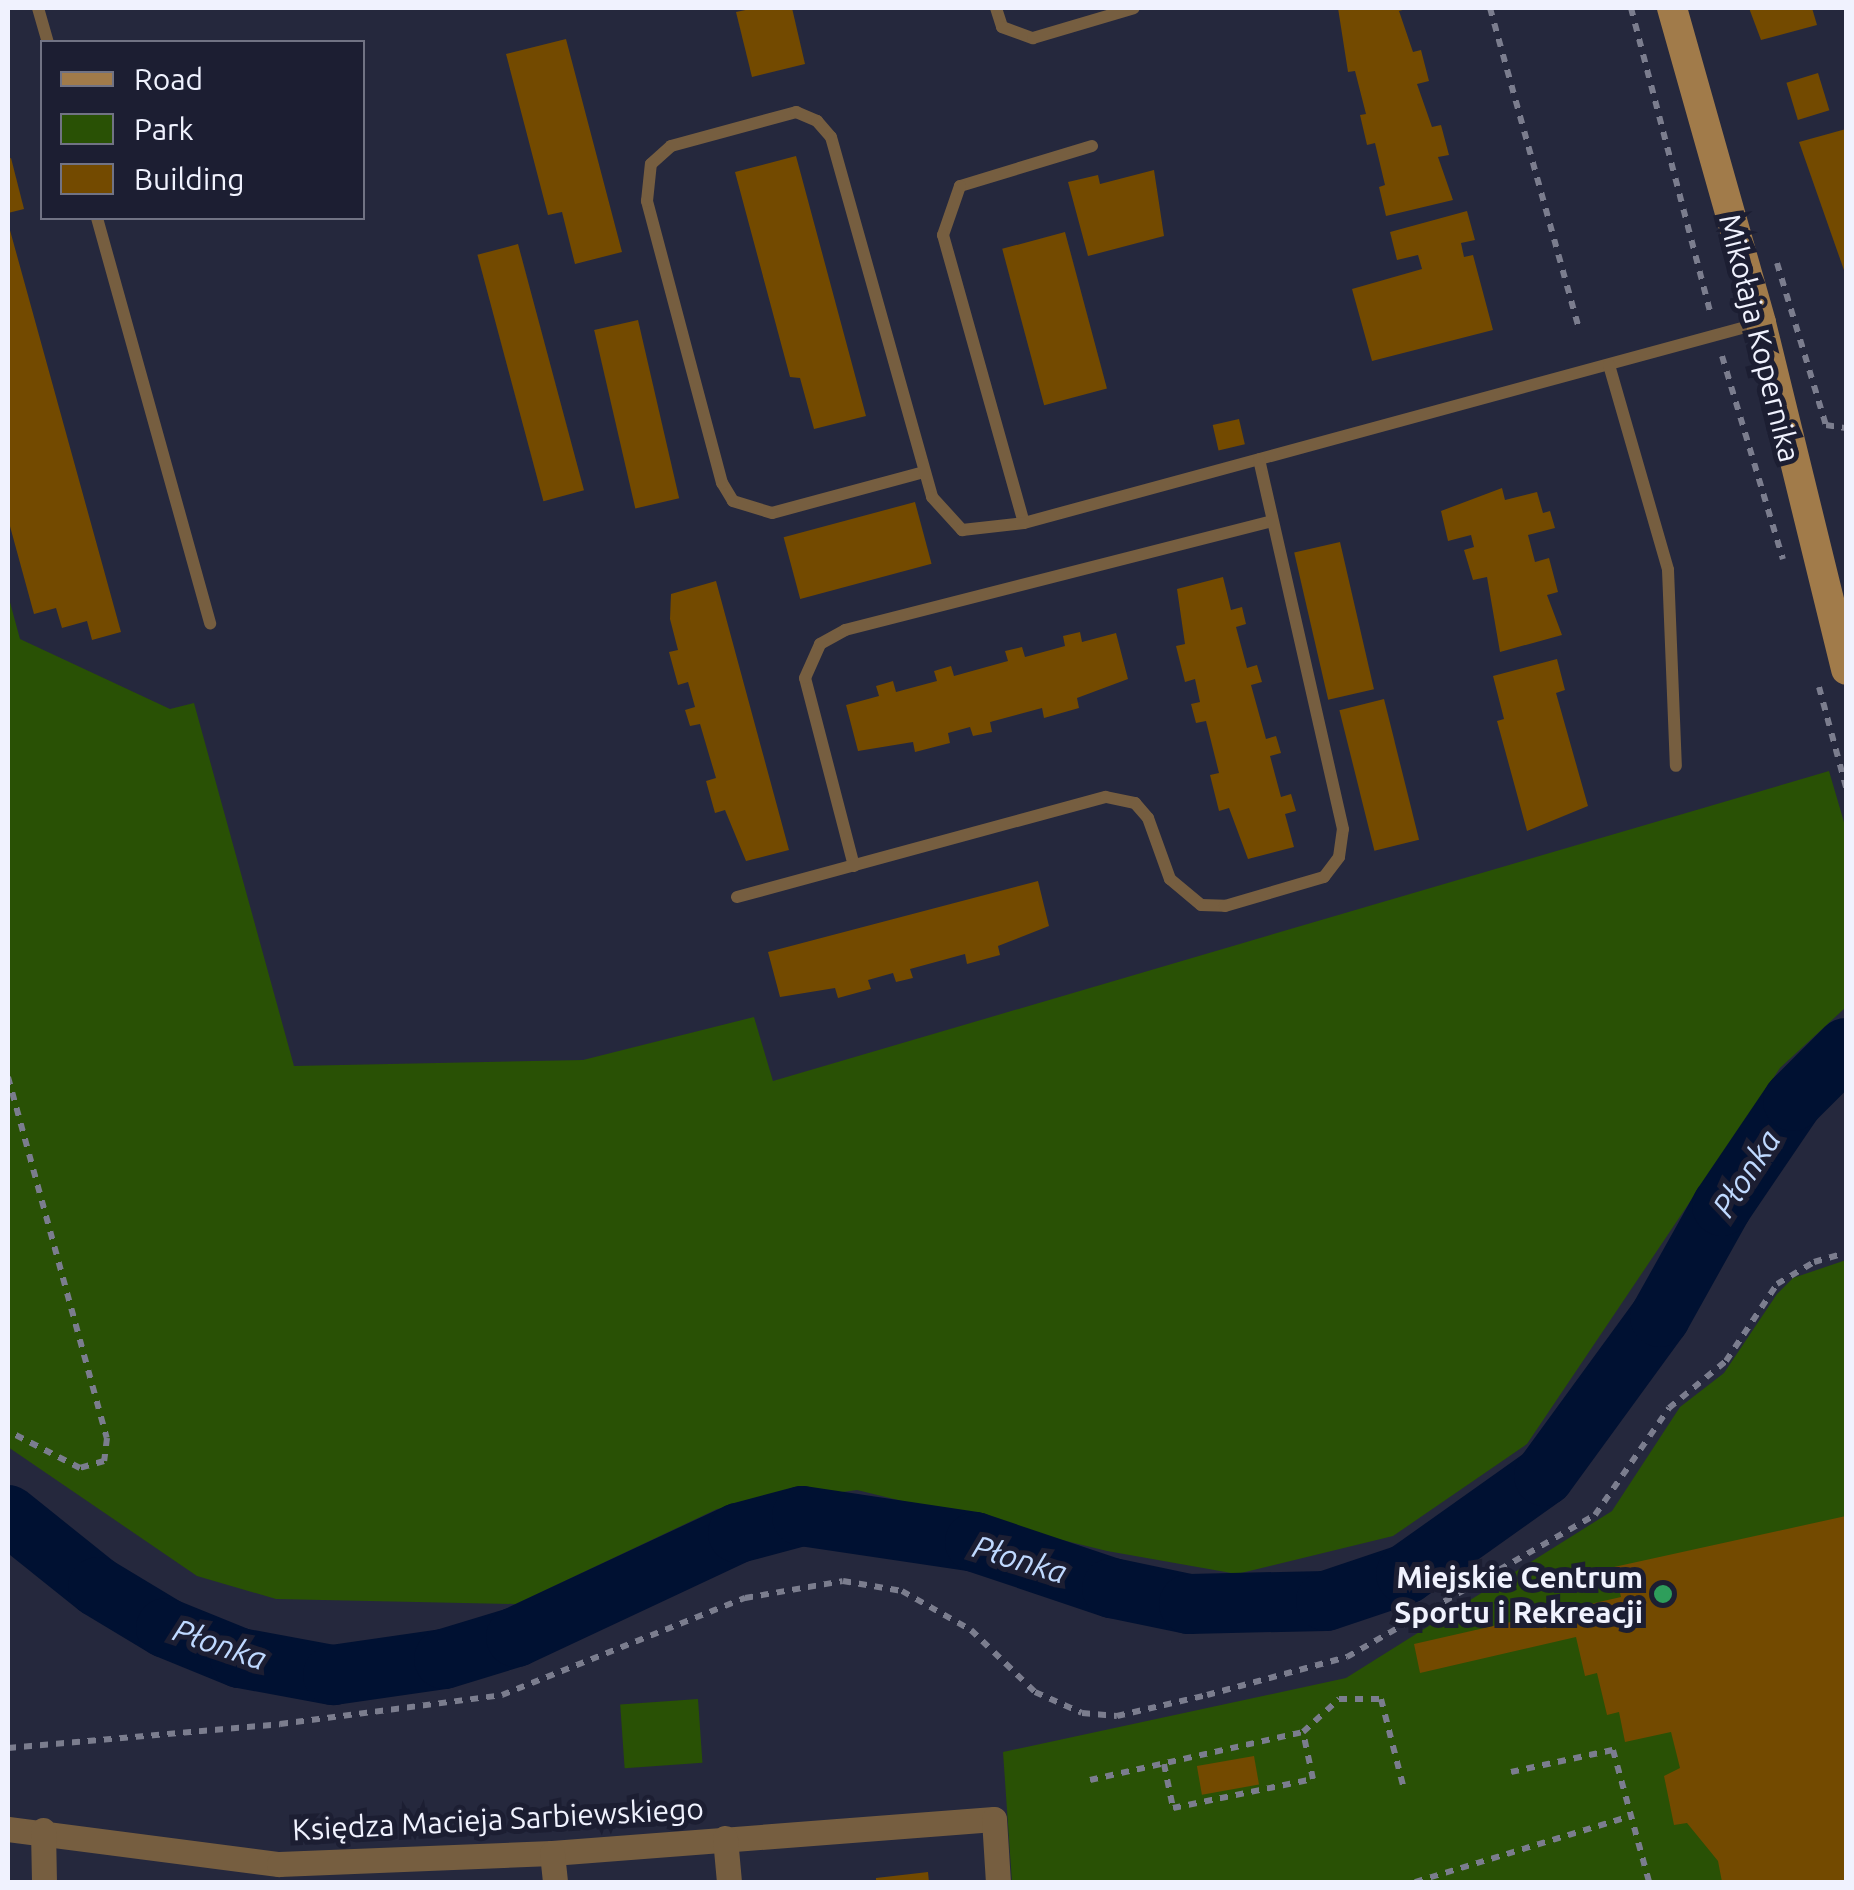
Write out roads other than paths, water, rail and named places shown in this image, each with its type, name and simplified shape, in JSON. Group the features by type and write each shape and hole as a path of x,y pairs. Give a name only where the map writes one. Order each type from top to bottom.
{"street":[{"name":"Mikołaja Kopernika","path":"1672,8 1761,323 1846,670"},
{"name":"Księdza Macieja Sarbiewskiego","path":"8,1830 43,1830 279,1874 994,1819 998,1882"},
{"path":"43,1830 44,1882"},
{"path":"725,1838 729,1882"},
{"path":"552,1853 554,1882"}],"lane":[{"path":"38,8 47,40"},
{"path":"996,8 1002,27 1033,38 1134,8"},
{"path":"924,472 772,513 733,501 722,483 647,201 651,164 671,146 796,112 818,121 831,137 924,472 943,515 962,530 1024,523 1761,323"},
{"path":"1024,523 942,235 960,186 1092,146"},
{"path":"98,220 210,624"},
{"path":"1609,365 1668,570 1676,766"},
{"path":"737,897 1106,798 1134,803 1148,818 1170,880 1201,905 1225,906 1324,877 1340,856 1343,828 1260,459"},
{"path":"854,866 805,678 820,644 844,630 1272,521"}],"waterway":[{"name":"Płonka","path":"8,1515 98,1587 166,1628 240,1658 333,1675 444,1659 516,1637 738,1533 802,1516 975,1542 1112,1588 1189,1604 1326,1601 1406,1574 1544,1476 1660,1317 1722,1206 1793,1101 1846,1048"}],"place":[{"name":"Miejskie Centrum Sportu i Rekreacji","path":"1663,1594"}]}
